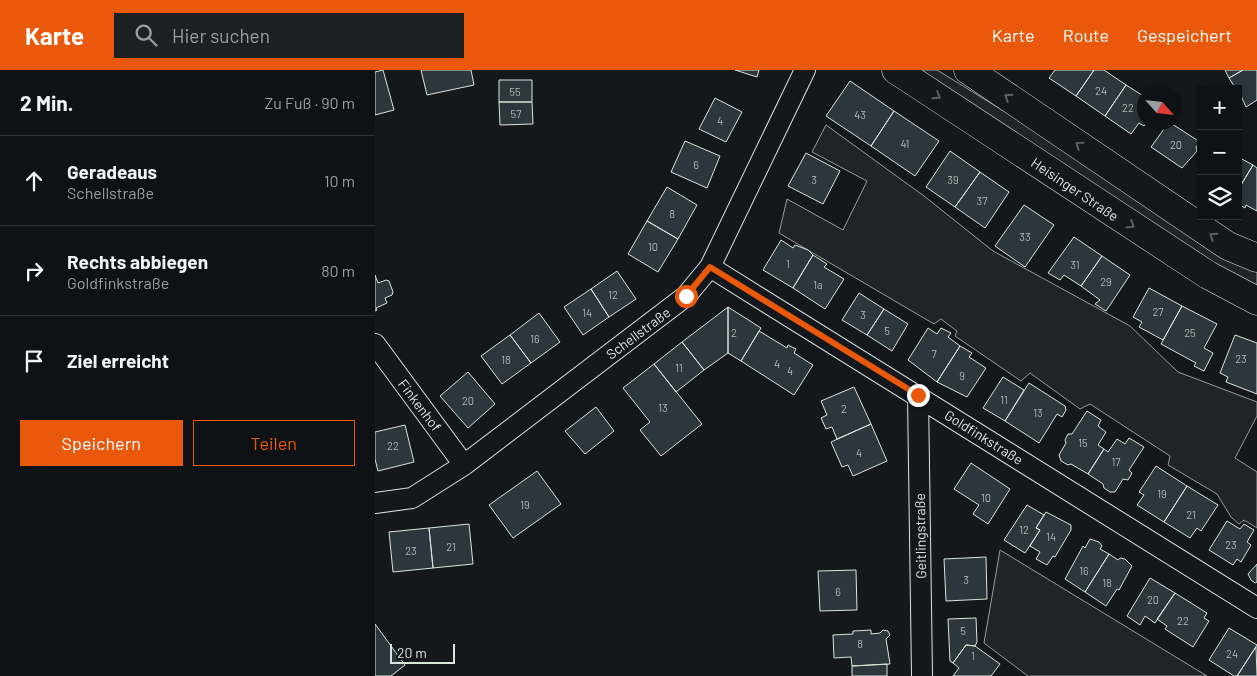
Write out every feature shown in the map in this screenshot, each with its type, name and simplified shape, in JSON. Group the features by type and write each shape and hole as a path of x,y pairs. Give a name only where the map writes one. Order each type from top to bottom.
{"main road":[{"name":"Heisinger Straße","path":"896,70 1208,275 1257,301"},
{"path":"968,70 1228,246 1257,258"}],"street":[{"name":"Schellstraße","path":"375,503 412,498 465,465 686,296 710,267 805,70"},
{"name":"Goldfinkstraße","path":"710,267 1257,608"},
{"name":"Finkenhof","path":"375,344 465,465"},
{"name":"Geitlingstraße","path":"918,395 922,676"}],"shaded area":[{"path":"916,70 937,70 1257,267 1257,291"},
{"path":"826,125 924,196 993,251 1130,326 1178,372 1257,402 1257,416 1235,458 1257,472 1257,528 1244,520 1239,524 1231,517 1217,494 1168,465 1170,456 1090,404 1080,409 1030,373 1021,381 955,336 957,331 941,319 934,324 779,233 787,199 843,230 867,181 812,152"},
{"path":"1000,550 1207,676 1028,676 984,643"}],"building":[{"path":"383,70 394,110 375,115 375,72"},
{"path":"421,70 471,70 474,85 427,95"},
{"path":"735,70 759,70 757,77"},
{"path":"1055,70 1094,70 1076,96 1049,78"},
{"path":"1094,70 1104,70 1126,85 1105,116 1076,96"},
{"path":"1225,70 1243,70 1229,78"},
{"path":"1243,70 1257,70 1257,100 1246,107 1242,98 1242,85 1233,85 1229,78"},
{"path":"499,80 532,80 532,102 499,102"},
{"path":"850,81 894,111 871,146 826,116"},
{"path":"1126,85 1137,92 1137,126 1131,134 1105,116"},
{"path":"715,98 742,112 726,142 699,129"},
{"path":"499,102 532,102 533,124 500,125"},
{"path":"894,111 939,141 915,176 871,146"},
{"path":"1163,130 1181,130 1197,140 1197,151 1182,168 1151,147"},
{"path":"685,141 720,156 707,188 671,172"},
{"path":"950,151 980,172 955,207 926,187"},
{"path":"806,153 840,171 823,204 788,186"},
{"path":"1242,159 1253,165 1242,183"},
{"path":"1253,165 1257,168 1257,211 1246,205 1245,208 1242,206 1242,183"},
{"path":"980,172 1009,192 985,228 955,207"},
{"path":"667,187 697,205 678,239 647,221"},
{"path":"1024,205 1054,225 1025,267 995,246"},
{"path":"647,221 678,239 658,272 628,254"},
{"path":"1074,237 1102,256 1081,286 1064,275 1060,280 1048,273"},
{"path":"781,240 793,248 795,245 808,250 813,255 793,288 763,270"},
{"path":"813,255 827,264 824,267 844,279 825,309 793,288"},
{"path":"1102,256 1130,275 1106,311 1095,304 1100,300 1081,286"},
{"path":"617,271 636,299 609,317 591,289"},
{"path":"375,275 378,283 386,280 389,281 393,292 392,295 385,298 387,303 376,308 377,310 375,311"},
{"path":"1149,288 1182,306 1163,340 1139,327 1142,322 1133,317"},
{"path":"591,289 609,317 583,335 564,307"},
{"path":"859,293 884,309 867,335 842,320"},
{"path":"1182,306 1217,324 1204,348 1213,353 1204,371 1194,366 1196,363 1161,344"},
{"path":"728,307 728,353 704,370 682,342"},
{"path":"728,307 761,328 741,361 728,353"},
{"path":"884,309 908,324 892,351 867,335"},
{"path":"539,313 560,342 531,363 510,335"},
{"path":"928,328 937,334 941,328 951,333 948,337 960,346 937,382 908,360"},
{"path":"759,331 787,348 788,345 796,349 794,353 813,365 794,395 741,361"},
{"path":"510,335 531,363 502,384 481,356"},
{"path":"1235,335 1257,343 1257,394 1226,382 1228,377 1220,373"},
{"path":"682,342 704,370 676,392 654,364"},
{"path":"960,346 972,353 969,357 986,368 967,397 937,382"},
{"path":"654,364 702,424 661,456 640,430 650,422 623,388"},
{"path":"468,372 495,404 468,428 440,396"},
{"path":"1003,377 1024,390 1005,421 983,408"},
{"path":"1029,383 1065,406 1066,410 1062,417 1057,414 1039,443 1005,421"},
{"path":"854,387 871,424 837,439 832,427 826,429 821,418 827,415 821,401"},
{"path":"596,407 614,431 585,454 565,431"},
{"path":"1087,411 1101,420 1098,426 1106,432 1098,445 1104,449 1088,474 1071,464 1068,465 1061,461 1059,455 1066,443 1065,440 1068,434 1072,434"},
{"path":"871,424 887,461 853,476 848,465 842,467 831,442"},
{"path":"405,425 414,462 378,471 375,459 375,432"},
{"path":"1129,438 1144,447 1129,470 1132,473 1128,480 1123,479 1115,492 1110,492 1104,488 1103,484 1088,474 1104,449 1108,452 1117,439 1125,444"},
{"path":"971,463 1010,489 988,524 973,514 979,505 954,489"},
{"path":"1156,466 1187,486 1164,522 1137,505 1144,495 1139,492"},
{"path":"537,471 561,504 513,538 489,505"},
{"path":"1187,486 1218,505 1201,531 1197,528 1190,538 1164,522"},
{"path":"1027,505 1044,515 1036,528 1040,530 1025,553 1004,540"},
{"path":"1046,512 1071,525 1071,530 1055,557 1053,556 1047,565 1036,559 1040,552 1030,546 1040,530 1036,528"},
{"path":"1227,521 1240,529 1244,524 1254,530 1247,542 1251,545 1241,562 1237,559 1233,565 1209,550"},
{"path":"469,524 473,564 433,568 429,528"},
{"path":"429,528 433,568 393,572 389,532"},
{"path":"1090,539 1099,542 1102,546 1100,549 1109,554 1085,592 1065,579 1083,546 1085,548"},
{"path":"1109,554 1118,560 1120,558 1125,559 1132,566 1119,590 1117,589 1106,606 1085,592"},
{"path":"986,557 987,599 946,601 944,559"},
{"path":"1257,564 1257,582 1255,583 1248,574"},
{"path":"856,570 857,610 820,611 818,571"},
{"path":"1150,578 1175,593 1155,623 1145,616 1140,625 1127,616"},
{"path":"1175,593 1207,613 1204,618 1209,621 1193,647 1165,629 1167,626 1157,619"},
{"path":"976,618 977,642 975,646 966,645 953,663 950,661 948,619"},
{"path":"375,624 405,665 391,676 375,676"},
{"path":"1229,628 1257,645 1237,676 1209,660"},
{"path":"871,630 871,634 880,633 883,630 888,631 890,635 886,639 890,664 852,666 851,657 834,658 833,635 853,634 853,631"},
{"path":"966,645 975,646 1000,664 991,676 953,676 959,668 953,663"},
{"path":"1256,647 1257,676 1237,676"},
{"path":"887,664 887,676 852,676 852,666"}],"route":[{"path":"686,296 710,267 918,395"}]}
